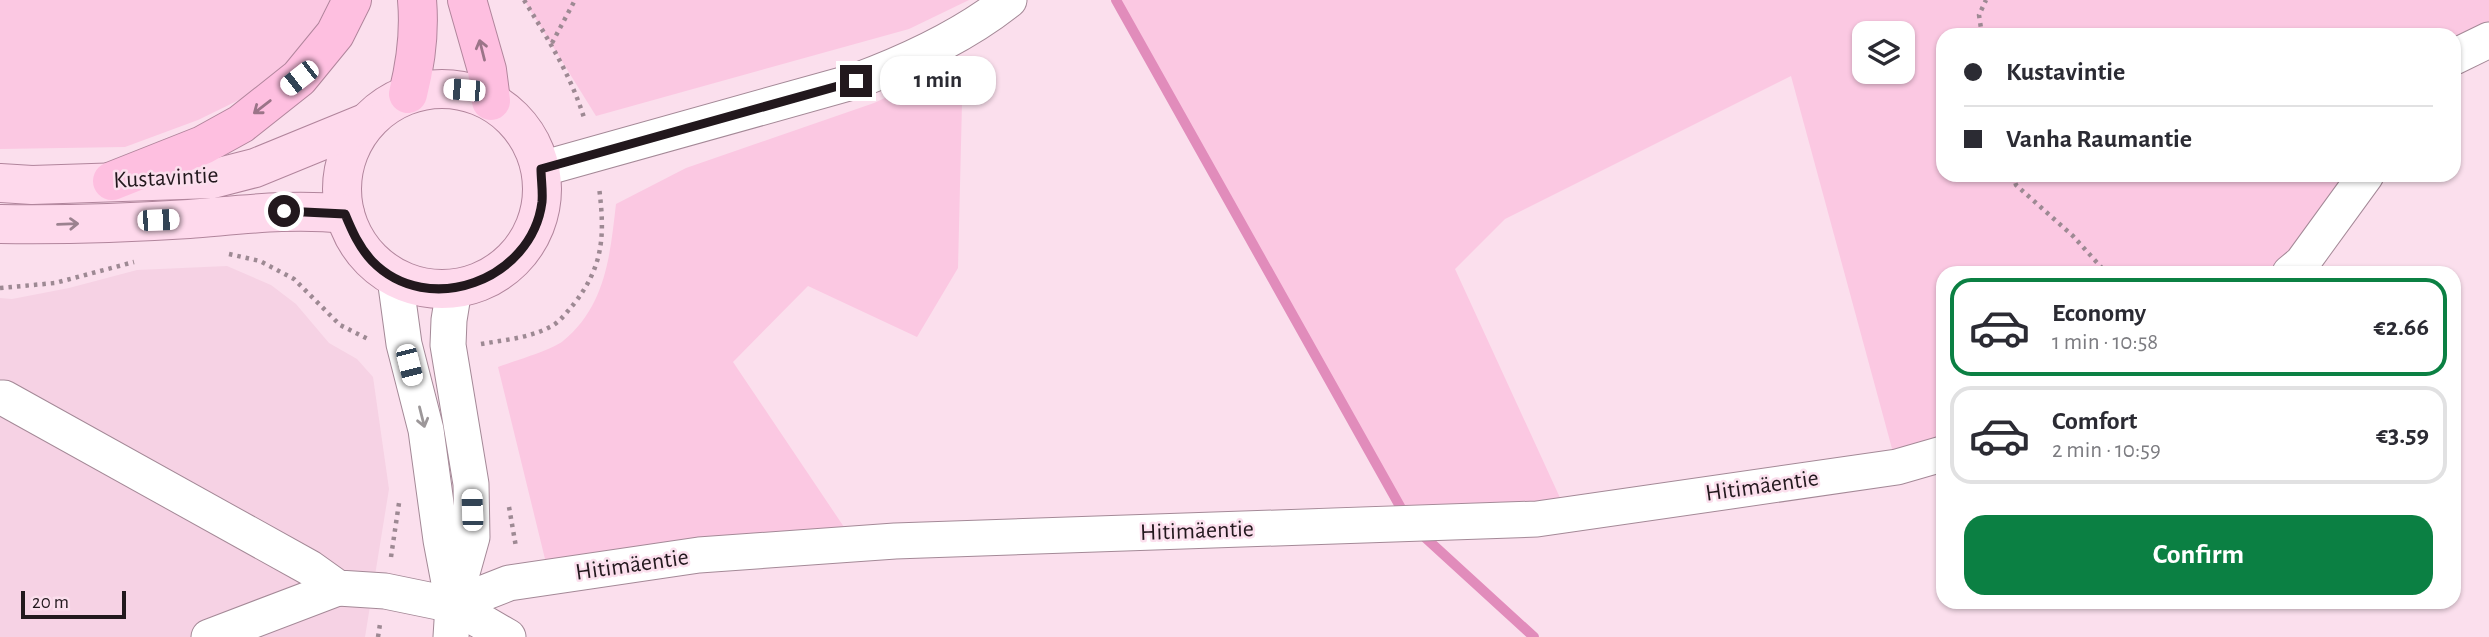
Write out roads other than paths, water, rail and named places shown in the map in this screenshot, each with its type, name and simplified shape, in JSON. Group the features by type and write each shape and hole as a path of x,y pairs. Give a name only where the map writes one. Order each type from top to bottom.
{"highway":[{"path":"112,181 203,145 241,124 299,78 335,34 352,0"},
{"path":"408,94 416,64 420,30 417,0"},
{"path":"467,0 487,70 491,101"}],"main road":[{"path":"436,88 464,90 491,101 514,118 531,142 541,169 542,202 532,234 513,261 486,279 454,289 424,288 395,278 372,262 355,240 345,214 341,182 349,151 365,123 385,106 408,94 436,88"},
{"name":"Kustavintie","path":"0,183 32,185 212,179 255,169 365,123"},
{"name":"Kustavintie","path":"0,223 47,225 186,219 284,211 345,214"}],"street":[{"path":"541,169 876,74 936,47 1009,0"},
{"path":"2461,54 2489,40"},
{"path":"2298,266 2361,182"},
{"path":"395,278 404,344 426,430 452,621"},
{"path":"452,621 472,537 471,484 448,345 454,289"},
{"path":"0,398 310,568 338,588"},
{"name":"Hitimäentie","path":"452,621 509,583 699,555 895,541 1537,519 1897,467 1936,456"},
{"path":"209,637 338,588 385,591 452,621 508,637"}],"waterway":[{"path":"1116,0 1406,517"},
{"path":"1418,531 1534,637"}]}
